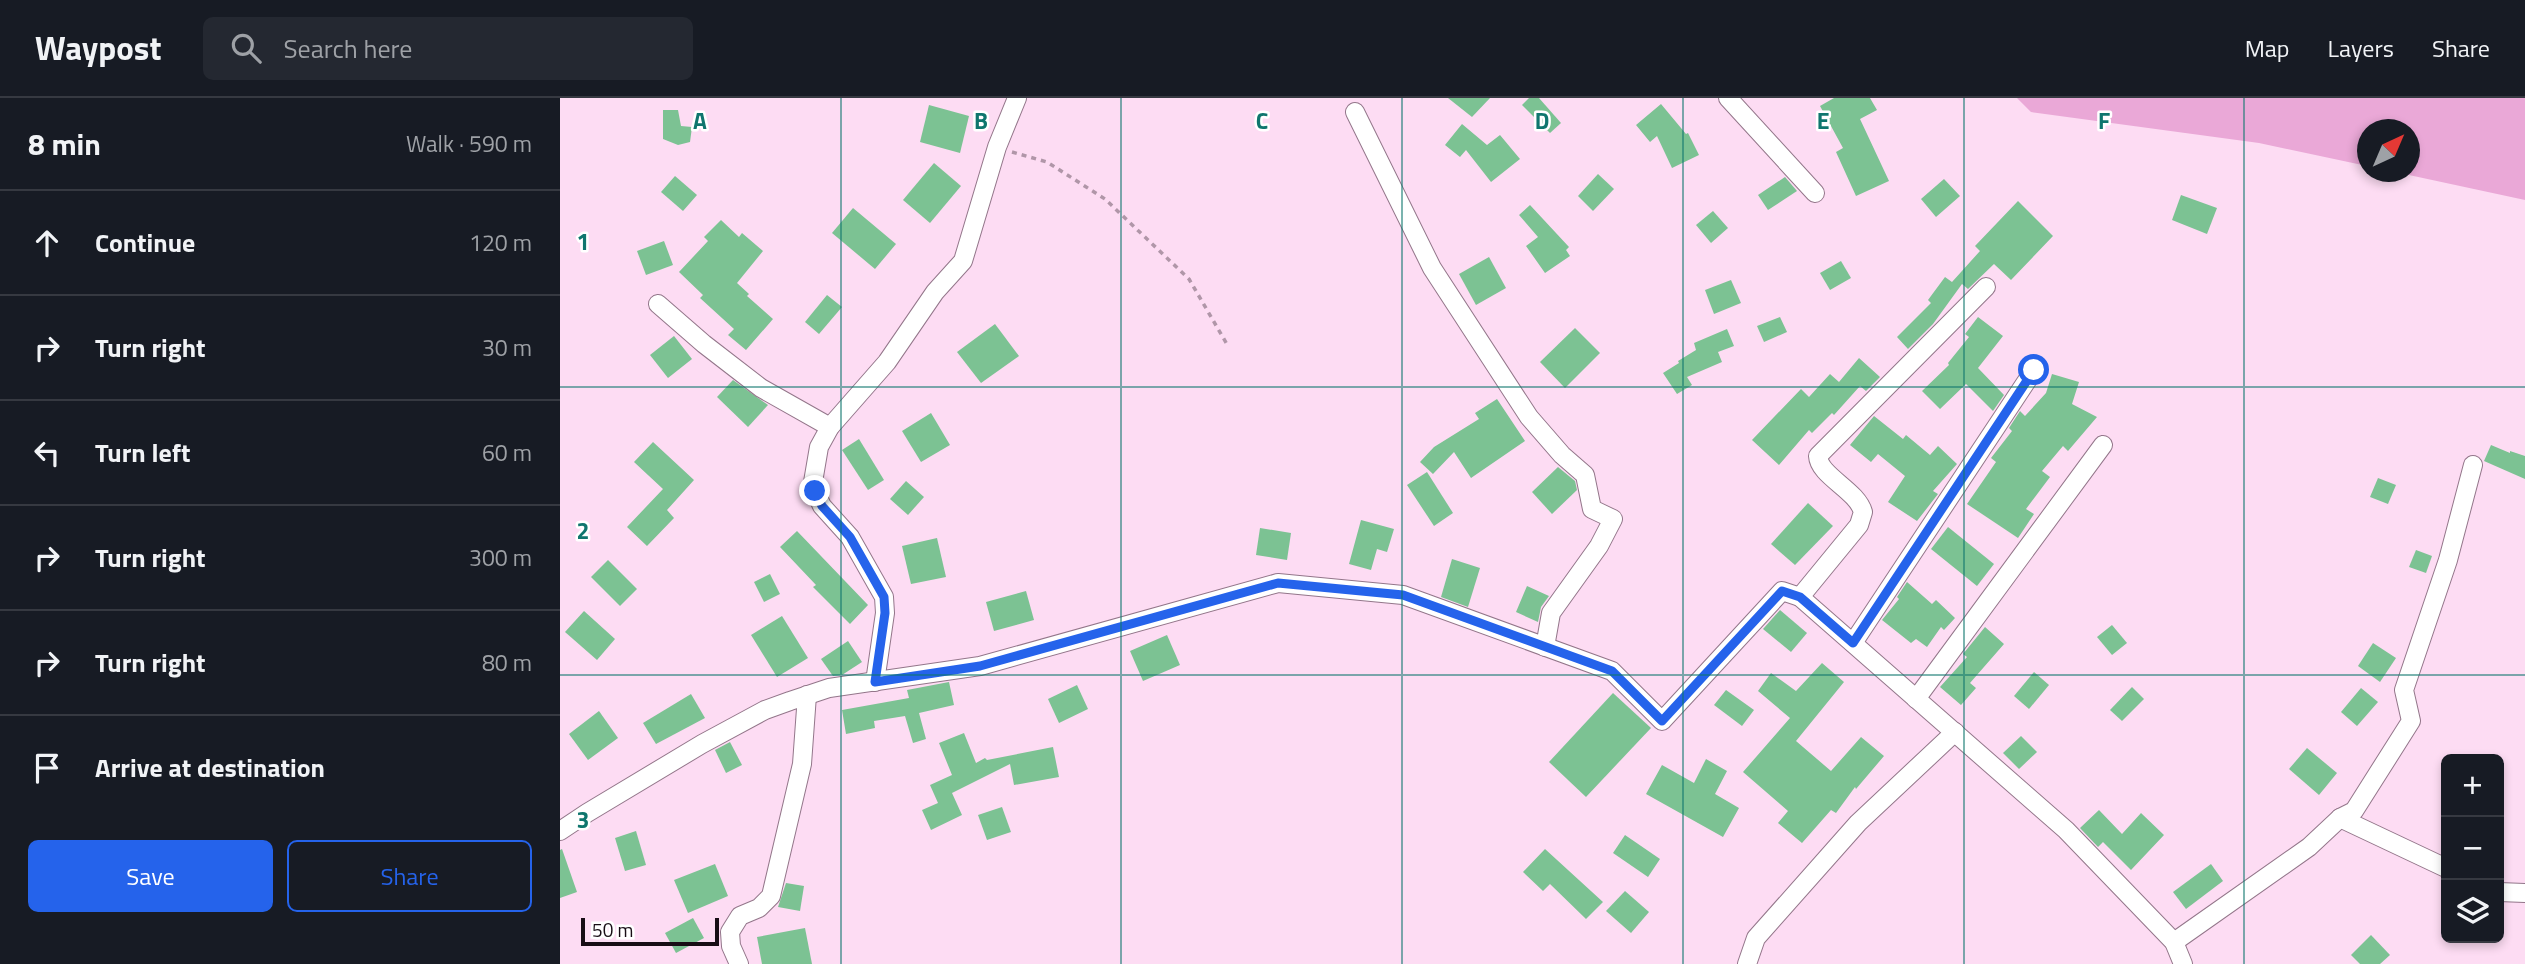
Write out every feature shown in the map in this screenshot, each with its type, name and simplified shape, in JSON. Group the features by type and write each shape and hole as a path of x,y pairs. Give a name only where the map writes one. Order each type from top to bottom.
{"street":[{"path":"875,682 885,613 884,597 850,537 822,506 815,491 813,482 819,447 830,428 887,362 935,292 963,261 997,147 1017,98"},
{"path":"1728,98 1815,193"},
{"path":"1355,112 1432,268 1529,417 1562,455 1585,475 1592,509 1613,519 1599,546 1551,613 1545,647"},
{"path":"1800,597 1859,524 1863,512 1858,500 1822,466 1818,456 1986,287"},
{"path":"658,304 761,388 830,428"},
{"path":"1853,643 2034,370"},
{"path":"1916,699 2103,445"},
{"path":"2174,942 2309,847 2340,818 2354,811 2411,721 2404,690 2448,560 2473,465"},
{"path":"560,831 702,744 765,710 807,695 829,688 980,666 1278,583 1403,595 1612,671 1662,721 1782,591 1800,597 2066,830 2174,942 2183,964"},
{"path":"739,964 731,946 730,932 740,916 759,908 771,896 802,764 807,695"},
{"path":"1747,964 1756,938 1858,823 1955,732"},
{"path":"2340,818 2441,866"},
{"path":"2504,892 2525,893"}],"path":[{"path":"997,147 1047,162 1105,199 1189,279 1228,346"}],"shaded area":[{"path":"2017,98 2525,98 2525,200 2420,177 2420,119 2357,119 2357,164 2259,143 2031,112"}],"building":[{"path":"1448,98 1490,98 1472,117"},
{"path":"1529,98 1539,98 1561,123 1550,133 1522,105"},
{"path":"1834,98 1870,98 1877,110 1860,119 1889,181 1856,196 1836,152 1843,148 1820,106"},
{"path":"1661,104 1686,134 1688,133 1699,155 1672,168 1657,136 1650,142 1636,125"},
{"path":"929,105 969,116 960,153 920,142"},
{"path":"663,110 678,110 681,126 692,127 690,142 678,145 663,139"},
{"path":"1462,124 1487,145 1500,135 1520,159 1491,182 1466,150 1460,157 1445,145"},
{"path":"934,163 961,186 930,223 903,200"},
{"path":"1598,174 1614,189 1593,211 1578,196"},
{"path":"675,176 697,195 683,211 661,192"},
{"path":"1785,177 1797,191 1768,210 1758,195"},
{"path":"1944,179 1960,196 1936,217 1921,199"},
{"path":"2181,195 2217,208 2207,234 2172,220"},
{"path":"2018,201 2053,236 2011,280 1994,264 1968,289 1962,284 1933,324 1908,349 1897,337 1931,303 1928,300 1945,277 1952,282 1980,251 1975,246"},
{"path":"1530,205 1569,247 1566,250 1570,256 1545,273 1526,246 1538,237 1519,215"},
{"path":"853,208 896,244 875,269 832,233"},
{"path":"1713,211 1728,228 1711,243 1696,225"},
{"path":"721,220 739,237 742,233 763,251 737,283 749,294 747,296 773,319 746,350 728,335 734,329 700,298 703,295 679,272 708,241 704,237"},
{"path":"664,241 673,265 646,275 637,251"},
{"path":"1489,257 1506,288 1476,305 1459,274"},
{"path":"1841,261 1851,278 1830,290 1820,273"},
{"path":"1731,280 1741,303 1714,314 1705,290"},
{"path":"827,295 842,307 819,334 805,322"},
{"path":"1780,317 1787,332 1764,342 1757,326"},
{"path":"1978,317 2003,336 1978,368 2004,395 1993,411 1966,384 1940,409 1922,391 1949,365 1969,337 1965,334"},
{"path":"995,324 1019,356 981,383 957,352"},
{"path":"1575,328 1600,353 1565,388 1540,362"},
{"path":"1727,329 1734,346 1718,352 1722,362 1687,377 1692,385 1677,394 1663,373 1696,350 1694,343"},
{"path":"674,336 692,359 668,378 650,355"},
{"path":"1859,358 1880,377 1866,391 1860,386 1834,415 1832,413 1812,433 1809,430 1779,465 1752,440 1801,389 1809,397 1830,374 1839,382"},
{"path":"2052,374 2079,382 2072,404 2097,417 2068,451 2063,446 2042,471 2050,477 2026,509 2034,514 2018,538 1967,504 1996,462 1991,458 2012,431 2009,428 2020,411 2025,416 2046,393"},
{"path":"733,380 768,405 748,427 717,397"},
{"path":"1497,399 1525,441 1471,478 1454,452 1433,474 1420,462 1434,447 1479,419 1475,413"},
{"path":"931,413 950,445 921,462 902,431"},
{"path":"1874,416 1903,439 1906,435 1930,455 1938,446 1957,464 1933,491 1938,494 1917,521 1888,502 1905,476 1878,454 1871,462 1850,445"},
{"path":"859,439 884,480 868,490 842,450"},
{"path":"653,442 694,480 667,510 674,518 647,546 627,527 663,489 634,462"},
{"path":"2491,445 2525,456 2525,479 2484,461"},
{"path":"1558,467 1575,481 1577,490 1552,514 1532,492"},
{"path":"1427,472 1453,513 1434,526 1407,485"},
{"path":"2378,478 2396,485 2388,504 2370,497"},
{"path":"906,481 924,497 908,515 890,499"},
{"path":"1808,503 1833,526 1795,565 1771,544"},
{"path":"1361,520 1394,529 1387,552 1377,549 1371,570 1349,564"},
{"path":"1948,527 1994,564 1977,586 1931,549"},
{"path":"1260,528 1291,533 1287,560 1256,555"},
{"path":"797,531 868,605 850,624 813,587 816,585 780,547"},
{"path":"937,538 946,577 911,584 902,546"},
{"path":"2416,550 2432,556 2426,573 2409,567"},
{"path":"1452,559 1480,568 1468,607 1441,597"},
{"path":"608,560 637,589 620,606 591,577"},
{"path":"770,574 780,594 764,602 754,582"},
{"path":"1907,582 1932,604 1936,600 1955,618 1944,630 1941,627 1927,647 1916,639 1911,643 1882,620 1899,599 1897,597"},
{"path":"1527,586 1549,596 1541,607 1538,622 1516,612"},
{"path":"1026,591 1034,620 994,631 986,602"},
{"path":"1780,610 1807,633 1791,652 1763,629"},
{"path":"584,611 615,639 597,660 565,632"},
{"path":"782,616 808,658 777,677 751,635"},
{"path":"2112,625 2127,643 2112,655 2097,637"},
{"path":"1985,627 2004,644 1970,683 1976,688 1961,705 1940,687 1967,657 1963,654"},
{"path":"1167,635 1180,665 1143,681 1130,651"},
{"path":"848,641 862,662 842,675 833,676 821,659"},
{"path":"2373,643 2396,658 2380,682 2358,666"},
{"path":"1822,663 1844,682 1796,741 1831,771 1861,737 1884,756 1856,789 1855,787 1836,813 1831,810 1802,843 1778,823 1788,811 1743,772 1790,718 1758,691 1771,673 1796,691"},
{"path":"2034,672 2049,685 2029,709 2014,696"},
{"path":"949,682 954,705 919,713 926,739 913,743 905,716 874,721 875,728 846,734 842,710 909,698 907,690"},
{"path":"1077,685 1088,709 1059,723 1048,699"},
{"path":"2132,687 2144,699 2122,721 2110,710"},
{"path":"2361,688 2378,702 2357,726 2341,712"},
{"path":"1726,690 1754,710 1742,726 1714,705"},
{"path":"1613,693 1651,728 1586,797 1549,762"},
{"path":"691,694 705,718 656,744 643,723"},
{"path":"599,711 618,738 588,760 569,734"},
{"path":"964,733 976,763 985,758 987,760 1053,747 1059,777 1014,785 1010,764 952,793 962,815 931,830 922,810 938,803 930,785 952,775 939,743"},
{"path":"2021,736 2037,752 2019,769 2003,753"},
{"path":"730,742 742,765 726,773 715,750"},
{"path":"2307,748 2337,773 2319,795 2289,769"},
{"path":"1706,759 1727,771 1715,794 1739,808 1723,837 1646,794 1662,765 1694,783"},
{"path":"1002,807 1011,832 987,840 978,815"},
{"path":"2099,810 2122,834 2141,813 2164,835 2131,870 2103,842 2098,847 2080,828"},
{"path":"636,831 646,865 625,871 615,838"},
{"path":"1625,835 1660,859 1648,877 1613,853"},
{"path":"562,849 577,892 560,898 560,850"},
{"path":"1545,849 1603,902 1586,919 1550,884 1543,891 1523,872"},
{"path":"715,864 728,896 688,913 674,880"},
{"path":"2211,864 2223,881 2186,909 2173,892"},
{"path":"786,883 804,886 800,911 778,907"},
{"path":"1625,891 1649,912 1631,933 1606,911"},
{"path":"693,918 704,938 676,953 665,933"},
{"path":"805,928 812,964 762,964 757,937"},
{"path":"2371,935 2390,955 2380,964 2360,964 2351,955"}],"route":[{"path":"815,491 822,506 850,537 884,597 885,613 875,682 980,666 1278,583 1403,595 1612,671 1662,721 1782,591 1800,597 1853,643 2034,370"}]}
